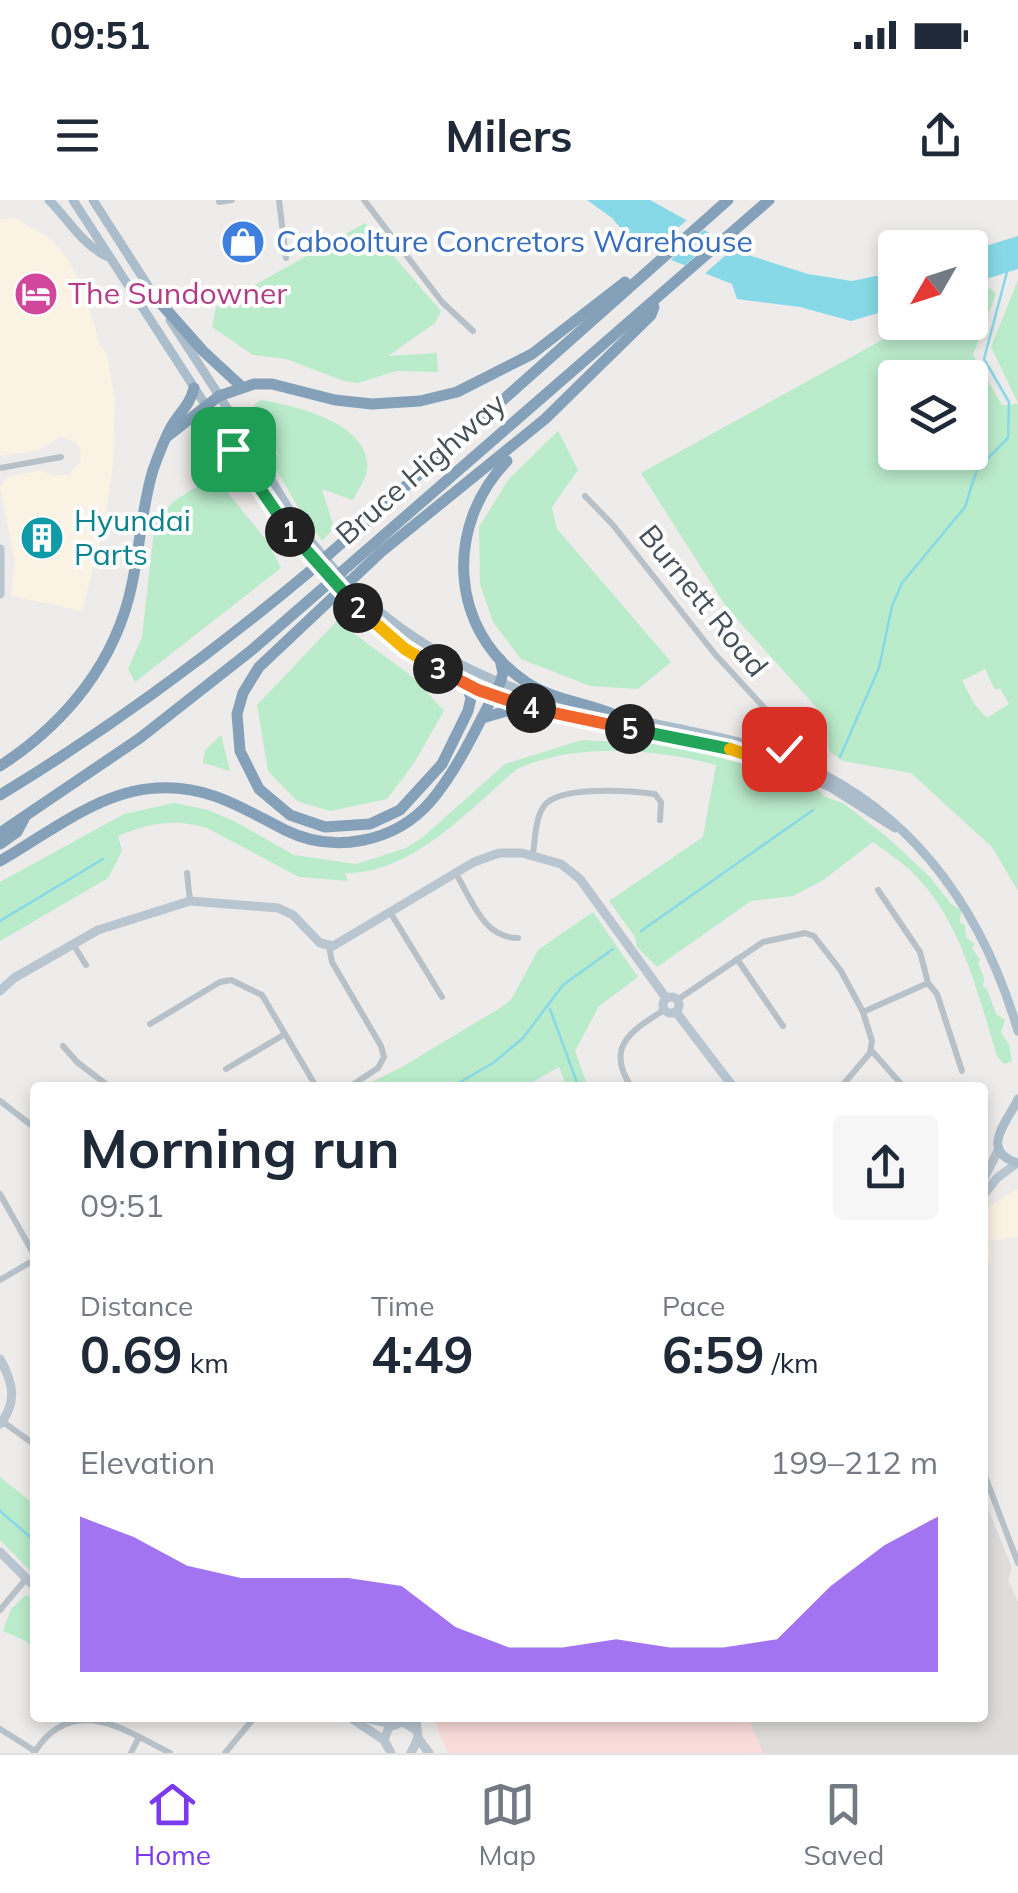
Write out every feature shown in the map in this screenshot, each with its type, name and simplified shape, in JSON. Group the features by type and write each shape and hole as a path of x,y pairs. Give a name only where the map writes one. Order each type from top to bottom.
{"highway":[{"name":"Bruce Highway","path":"1,794 126,714 243,627 728,200"},
{"name":"Bruce Highway","path":"0,833 140,738 241,659 769,200"},
{"path":"168,436 205,405 242,387 272,384 321,397 372,404 442,396 532,354 624,282 639,278"},
{"path":"156,298 203,351 242,387"},
{"path":"466,684 470,705 442,764 400,810 370,824 325,827 290,816 259,789 240,752 237,714 254,673 367,564 524,438 651,315 658,298"},
{"path":"0,766 32,744 66,712 105,658 128,598 151,476 194,388"},
{"path":"524,438 481,492 468,522 462,552 467,603 480,633 500,659 536,688 613,714"},
{"path":"0,861 96,805 128,792 154,788 213,793 312,840 343,843 373,838 407,822 432,801 500,683 500,659"},
{"path":"482,718 524,706"},
{"path":"0,844 17,832 26,816"}],"main road":[{"path":"48,200 70,221 86,246 109,257"},
{"path":"73,200 256,487 405,649 466,684 524,706 795,766"},
{"path":"93,200 313,552"},
{"path":"347,590 422,644 500,683 563,704 734,740 783,756 898,830 937,869 979,928 1002,979 1018,1031"},
{"path":"1018,1099 998,1138 999,1149 1006,1158 1018,1162"},
{"path":"1007,1122 1018,1119"}],"street":[{"path":"219,202 232,200"},
{"path":"279,200 286,258"},
{"path":"364,200 442,302 473,331"},
{"path":"0,468 61,457"},
{"name":"Burnett Road","path":"584,496 613,526 714,653 788,734 795,766"},
{"path":"0,549 0,594"},
{"path":"783,756 788,734"},
{"path":"533,854 540,812 552,800 589,791 650,792 661,802 660,820"},
{"path":"0,991 14,978 114,923 190,901 278,908 293,915 316,940 329,946 342,942 456,872 499,853 533,854 560,864 580,880 669,1002 679,1005 676,1012 729,1082"},
{"path":"456,872 493,933 518,938"},
{"path":"187,873 190,901"},
{"path":"878,890 912,937 927,969 928,983 937,994 962,1071"},
{"path":"390,912 442,997"},
{"path":"629,1082 621,1068 624,1043 669,1002 769,939 811,934 841,971 863,1012 872,1041 872,1050 845,1082"},
{"path":"73,944 86,964"},
{"path":"329,946 332,962 384,1057 378,1068 357,1082"},
{"path":"738,960 783,1026"},
{"path":"150,1024 227,980 262,995 313,1082"},
{"path":"863,1012 928,983"},
{"path":"226,1069 284,1034"},
{"path":"63,1046 103,1082"},
{"path":"872,1050 899,1082"},
{"path":"0,1115 3,1103 30,1124"},
{"path":"988,1170 999,1149"},
{"path":"988,1190 1018,1162"},
{"path":"0,1194 30,1243"},
{"path":"0,1280 30,1266"},
{"path":"0,1359 10,1375 13,1390 10,1408 1,1422 30,1442"},
{"path":"988,1481 1015,1540 1018,1563"},
{"path":"0,1552 30,1582"},
{"path":"0,1610 26,1578"},
{"path":"0,1729 34,1752 52,1732 72,1722"},
{"path":"104,1722 170,1753"},
{"path":"225,1753 251,1722"},
{"path":"356,1722 387,1748 397,1722"},
{"path":"401,1722 408,1724 429,1753"},
{"path":"411,1753 416,1722"},
{"path":"131,1753 139,1737"}],"shaded area":[{"path":"14,217 52,240 67,258 83,286 100,345 107,354 115,401 113,465 104,528 82,611 11,596 15,563 0,487 8,477 41,470 54,476 69,474 81,461 75,442 60,437 39,450 0,456 0,220"},
{"path":"1018,1189 1018,1237 989,1241 992,1262 988,1262 988,1207"},
{"path":"988,1508 1012,1568 1008,1580 1018,1602 1018,1753 763,1753 750,1722 988,1722"},
{"path":"435,1722 750,1722 763,1753 448,1753"}],"green space":[{"path":"365,223 441,311 435,323 388,356 437,353 438,372 396,371 358,383 344,381 286,359 253,355 212,327 216,307"},
{"path":"1018,280 1018,403 991,347"},
{"path":"988,289 996,294 988,315"},
{"path":"882,340 979,340 973,355 976,360 878,360 878,470 988,470 988,381 1002,405 1018,404 1018,891 992,847 911,773 843,761 829,751 826,718 727,608 641,473","holes":["985,669 995,690 1000,688 1009,704 987,718 962,681"]},
{"path":"261,400 329,420 358,440 366,454 366,474 353,500 322,489 334,528 322,541 270,459 278,454 254,405"},
{"path":"558,431 578,470 552,507 557,529 671,662 638,689 590,686 521,659 493,622 480,584 479,527 509,479"},
{"path":"214,476 268,542 281,568 135,682 128,669 142,637 155,521 174,501"},
{"path":"337,621 414,678 444,711 414,763 387,799 330,811 297,801 268,771 257,705"},
{"path":"221,735 230,771 203,763 205,750"},
{"path":"582,740 670,745 786,775 843,803 887,837 961,910 960,922 965,926 966,937 975,944 972,948 980,960 983,987 996,1014 1005,1020 1001,1033 1009,1044 1012,1061 1004,1064 997,1056 965,958 942,911 911,871 873,842 823,880 793,896 751,901 657,967 637,947 635,937 609,901 703,837 716,765 642,752 564,755 517,769 416,852 369,871 345,873 348,881 299,877 207,828 162,823 140,828 118,836 122,851 108,878 0,941 0,882 124,814 174,803 208,810 294,855 356,864 406,848 423,837 505,764"},
{"path":"593,912 638,977 599,1006 575,1051 586,1082 565,1082 559,1067 533,1082 371,1082 511,1000 538,950"},
{"path":"0,1477 30,1501 30,1571 0,1540"},
{"path":"26,1595 30,1598 30,1645 3,1631 11,1609"}],"water":[{"path":"587,200 650,200 751,256 808,274 852,281 878,276 878,313 851,321 800,307 737,299 732,284 636,246 612,218"},
{"path":"1018,236 1018,269 988,278 988,245"}],"pier":[{"path":"689,218 706,228 667,263 647,256"},
{"path":"719,235 738,244 701,277 681,269"}],"waterway":[{"path":"840,757 879,668 892,606 902,583 965,507 977,469 1008,438 1009,402 984,359 1007,272"},
{"path":"641,931 813,810"},
{"path":"0,921 103,859"},
{"path":"460,1082 493,1063 523,1038 563,985 613,949"},
{"path":"550,1009 577,1082"},
{"path":"0,1511 30,1537"}],"place":[{"name":"Caboolture Concretors Warehouse","path":"243,242"},
{"name":"The Sundowner","path":"36,294"},
{"name":"Hyundai Parts","path":"42,538"}],"route":[{"path":"233,449 264,498 329,579 388,635 440,671 524,706 717,746 791,769 783,756 784,749"}]}
